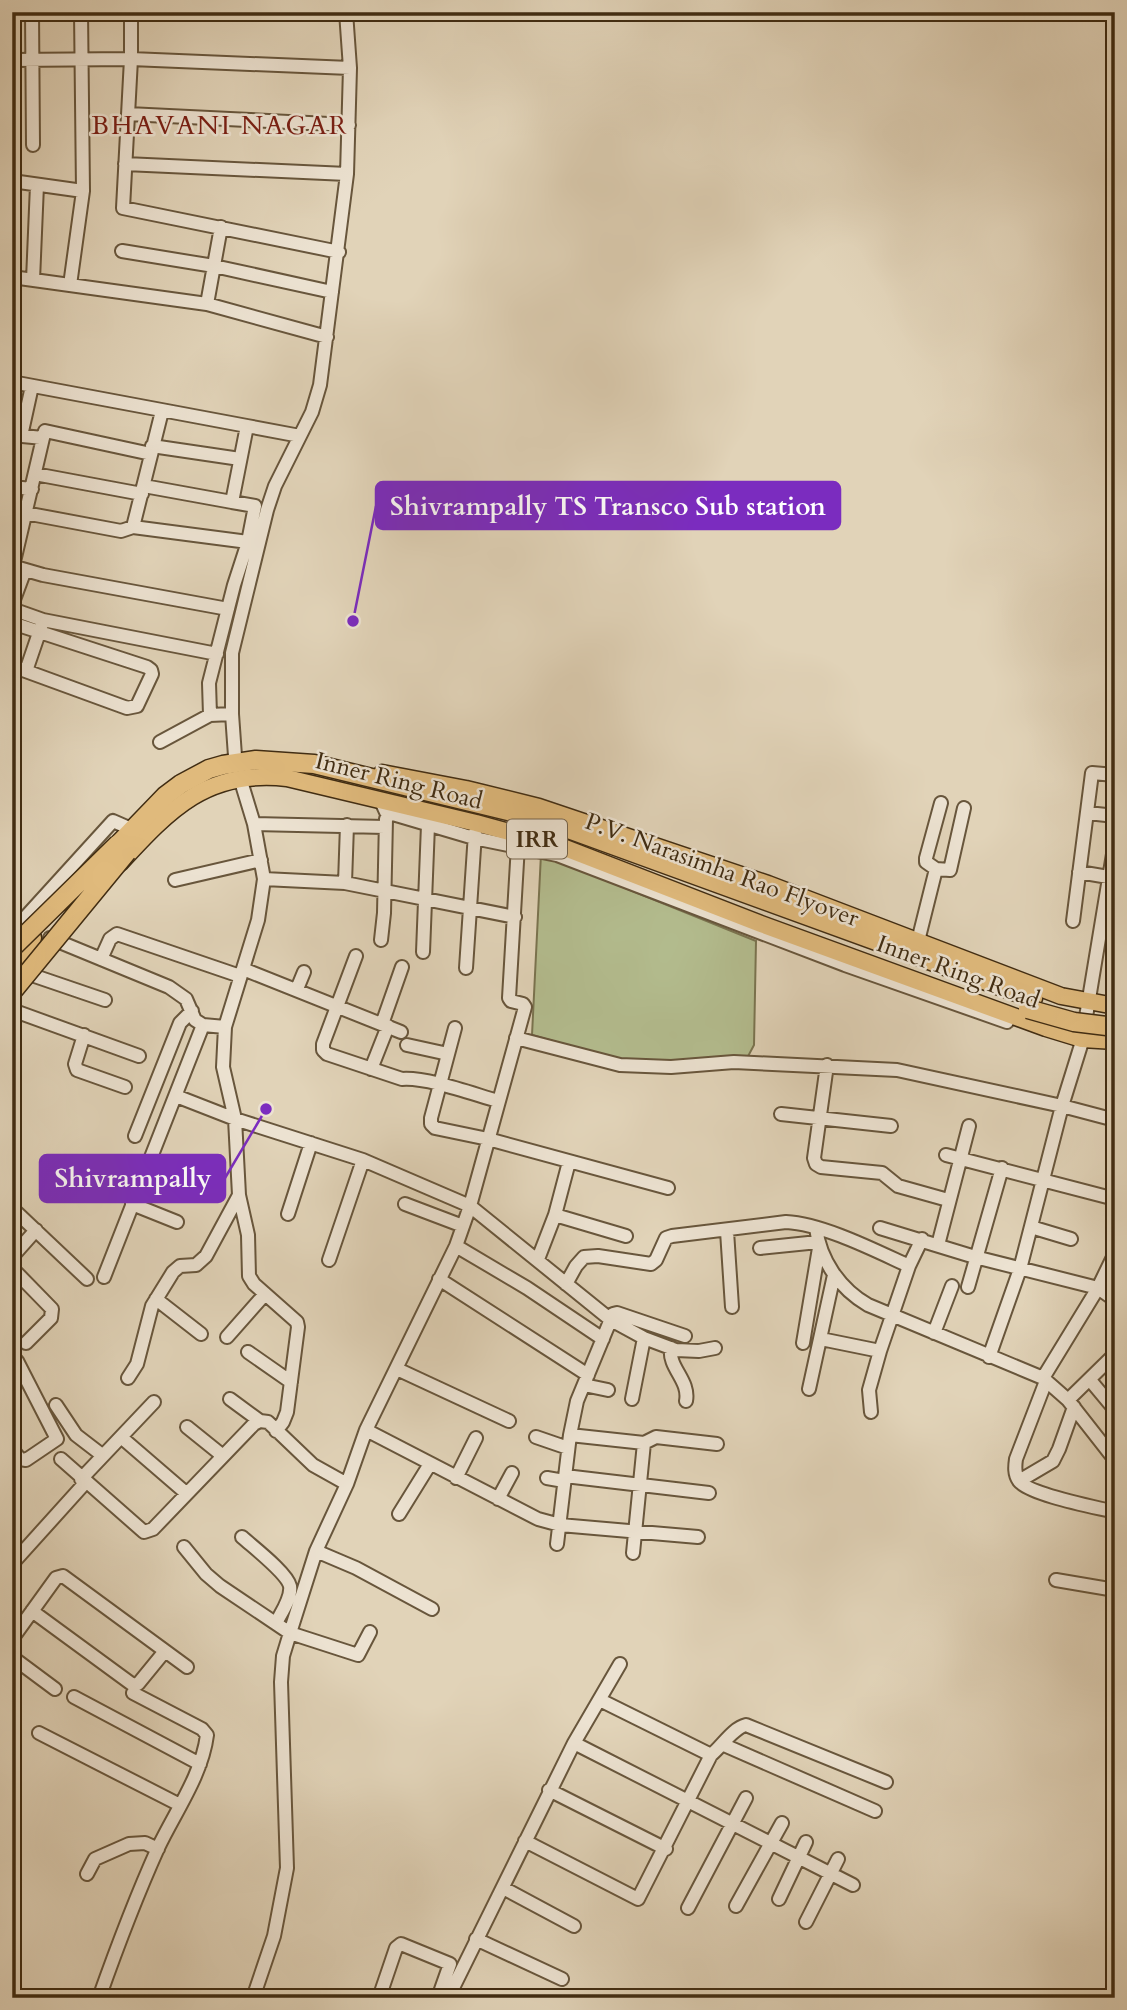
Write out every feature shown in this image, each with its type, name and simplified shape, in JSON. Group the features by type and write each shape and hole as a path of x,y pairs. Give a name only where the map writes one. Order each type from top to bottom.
{"highway":[{"name":"P.V. Narasimha Rao Flyover","path":"14,969 123,848 165,796 209,769 256,760 314,764 541,818 1033,998 1076,1010 1115,1015"},
{"name":"P.V. Narasimha Rao Flyover","path":"123,848 186,794 213,780 257,771 312,775 538,830 1052,1017 1115,1027"},
{"path":"12,948 123,848"},
{"path":"12,992 123,848"}],"main road":[{"name":"Inner Ring Road","path":"14,969 155,798 178,780 207,765 238,756 289,756 430,781 539,807 768,884 1061,996 1115,1006"},
{"name":"Inner Ring Road","path":"14,969 50,939 163,817 202,790 240,778 257,776 287,778 322,785 384,807 475,830 560,846 761,924 1081,1042 1115,1041"}],"street":[{"path":"32,12 33,145"},
{"path":"70,285 83,191 82,12"},
{"path":"131,12 131,59 122,208 339,252"},
{"path":"210,715 209,683 228,609 243,580 275,486 312,412 320,385 339,252 349,125 350,68 346,13 301,12"},
{"path":"12,60 131,59 350,68"},
{"path":"128,114 349,125"},
{"path":"125,164 347,174"},
{"path":"12,181 83,191"},
{"path":"33,280 37,185"},
{"path":"207,304 222,227"},
{"path":"122,251 214,266 332,292"},
{"path":"12,277 207,304 327,337"},
{"path":"13,380 32,386 300,436"},
{"path":"32,386 17,431 43,438"},
{"path":"133,527 162,411"},
{"path":"232,502 247,426"},
{"path":"93,703 120,713 137,706 152,674 151,670 42,627 12,607 17,567 17,529 32,489 45,431 151,450 240,459"},
{"path":"35,474 255,506 232,653 232,714 238,756"},
{"path":"12,487 32,489"},
{"path":"25,513 121,531 133,527 248,542"},
{"path":"17,567 228,609"},
{"path":"12,623 217,653"},
{"path":"26,671 42,627"},
{"path":"12,666 127,708"},
{"path":"233,692 239,723 238,756"},
{"path":"160,742 210,715 232,714"},
{"path":"1073,920 1092,774 1115,775"},
{"path":"240,778 254,824 264,879 258,920 225,1027 223,1067 235,1119 239,1195 248,1235 249,1276 297,1322 298,1334 287,1412 276,1431"},
{"path":"941,803 926,858 926,862 936,869 950,870 964,808"},
{"path":"381,940 385,891 384,807 428,825 475,830 557,855 845,965 1081,1042 1115,1048"},
{"path":"1088,813 1115,816"},
{"path":"12,932 113,821 129,828"},
{"path":"254,824 385,827"},
{"path":"345,883 347,825"},
{"path":"423,952 428,825"},
{"path":"466,968 475,830"},
{"path":"989,1357 1020,1269 1108,934 1115,842"},
{"path":"253,1998 274,1936 287,1868 281,1682 283,1656 316,1551 347,1484 366,1430 456,1245 470,1206 525,1005 509,998 518,845"},
{"path":"175,880 261,860"},
{"path":"918,941 936,869"},
{"path":"1079,872 1112,878"},
{"path":"264,879 345,883 515,917"},
{"path":"12,919 26,917"},
{"path":"101,959 110,939 117,934 297,989 401,1032"},
{"path":"50,939 169,987 186,999 195,1020 203,1025 225,1027"},
{"path":"356,956 323,1050 327,1054 402,1079 440,1085 498,1101"},
{"path":"370,1069 402,967"},
{"path":"14,969 105,1000"},
{"path":"297,989 304,972"},
{"path":"12,1010 139,1056"},
{"path":"135,1136 180,1023 192,1011"},
{"path":"104,1277 203,1025"},
{"path":"455,1028 431,1124 435,1128 488,1139 668,1188"},
{"path":"84,1035 75,1064 77,1070 125,1087"},
{"path":"516,1038 620,1065 671,1067 734,1062 897,1070 1115,1120"},
{"path":"407,1045 448,1054"},
{"path":"827,1065 814,1158 816,1164 821,1167 882,1173 898,1186 948,1200"},
{"path":"176,1096 235,1119 363,1160 470,1206 611,1320 644,1338 671,1348 699,1352 715,1348"},
{"path":"781,1114 891,1126"},
{"path":"938,1245 970,1126"},
{"path":"288,1214 311,1143"},
{"path":"946,1155 1115,1199"},
{"path":"329,1260 363,1160"},
{"path":"538,1259 555,1214 569,1162"},
{"path":"968,1287 1002,1168"},
{"path":"146,1169 206,1192"},
{"path":"128,1378 137,1364 147,1320 156,1300 173,1272 180,1266 196,1265 206,1256 239,1195"},
{"path":"405,1203 463,1226"},
{"path":"132,1204 177,1222"},
{"path":"12,1208 87,1279"},
{"path":"555,1214 626,1236"},
{"path":"566,1284 584,1257 598,1256 651,1264 656,1260 666,1238 786,1222 800,1223 818,1239 834,1275 856,1298 1044,1380 1071,1403 1115,1460"},
{"path":"1031,1227 1071,1238"},
{"path":"880,1228 975,1257 1098,1288 1115,1300"},
{"path":"12,1257 36,1230"},
{"path":"727,1231 732,1307"},
{"path":"760,1248 818,1239 909,1266"},
{"path":"803,1343 818,1239"},
{"path":"872,1412 869,1390 880,1351 909,1266 922,1239"},
{"path":"456,1245 603,1339"},
{"path":"1114,1259 1044,1380 1016,1459 1015,1470 1019,1481 1030,1489 1115,1512"},
{"path":"12,1268 52,1309 51,1318 26,1343"},
{"path":"809,1389 834,1275"},
{"path":"439,1279 586,1380 608,1390"},
{"path":"934,1333 952,1286"},
{"path":"227,1337 265,1294"},
{"path":"156,1300 201,1334"},
{"path":"557,1544 569,1442 577,1401 613,1314 617,1313 685,1336"},
{"path":"632,1399 644,1338"},
{"path":"821,1339 880,1351"},
{"path":"12,1348 15,1362 37,1414 57,1439 26,1460 20,1459 12,1449"},
{"path":"671,1348 671,1361 687,1390 686,1401"},
{"path":"248,1352 291,1382"},
{"path":"1019,1481 1053,1461 1059,1449 1071,1403 1115,1354"},
{"path":"397,1369 509,1422"},
{"path":"1090,1380 1115,1410"},
{"path":"230,1399 260,1421 268,1422 313,1465 347,1484"},
{"path":"12,1564 102,1455 154,1402"},
{"path":"56,1405 76,1435 102,1455"},
{"path":"61,1459 144,1532 153,1529 254,1424 260,1421"},
{"path":"187,1427 223,1457"},
{"path":"366,1430 538,1519 560,1525 698,1537"},
{"path":"121,1437 186,1493"},
{"path":"536,1437 569,1442 644,1443 656,1437 717,1444"},
{"path":"456,1478 476,1438"},
{"path":"633,1553 644,1443"},
{"path":"399,1514 430,1464"},
{"path":"498,1499 512,1473"},
{"path":"547,1478 709,1493"},
{"path":"242,1537 285,1578 290,1587 288,1600 276,1623"},
{"path":"184,1547 206,1574 290,1633 358,1655 370,1632"},
{"path":"316,1551 356,1568 432,1609"},
{"path":"12,1639 56,1578 64,1576 187,1667"},
{"path":"1056,1580 1115,1590"},
{"path":"32,1611 133,1685 138,1684 165,1651"},
{"path":"12,1657 55,1689"},
{"path":"448,1998 574,1743 620,1664"},
{"path":"99,1998 122,1932 158,1849 200,1764 207,1735 202,1729 133,1693"},
{"path":"74,1697 200,1764"},
{"path":"600,1700 711,1755"},
{"path":"525,1841 638,1899 666,1849 711,1755 724,1745 738,1727 754,1727 886,1782"},
{"path":"39,1733 180,1805"},
{"path":"574,1743 853,1885"},
{"path":"724,1745 875,1811"},
{"path":"550,1790 666,1849"},
{"path":"688,1908 746,1798"},
{"path":"736,1906 782,1823"},
{"path":"779,1899 806,1842"},
{"path":"87,1874 95,1859 129,1844 145,1843 158,1849"},
{"path":"806,1922 838,1859"},
{"path":"503,1888 575,1926"},
{"path":"477,1939 562,1979"},
{"path":"379,1998 396,1948 401,1944 450,1964 438,1998"}],"green space":[{"path":"541,854 756,941 754,1045 745,1062 641,1066 532,1035"}],"place":[{"name":"Shivrampally TS Transco Sub station","path":"353,621"},
{"name":"Shivrampally","path":"266,1109"}],"district":[{"name":"BHAVANI NAGAR","path":"220,125"}]}
